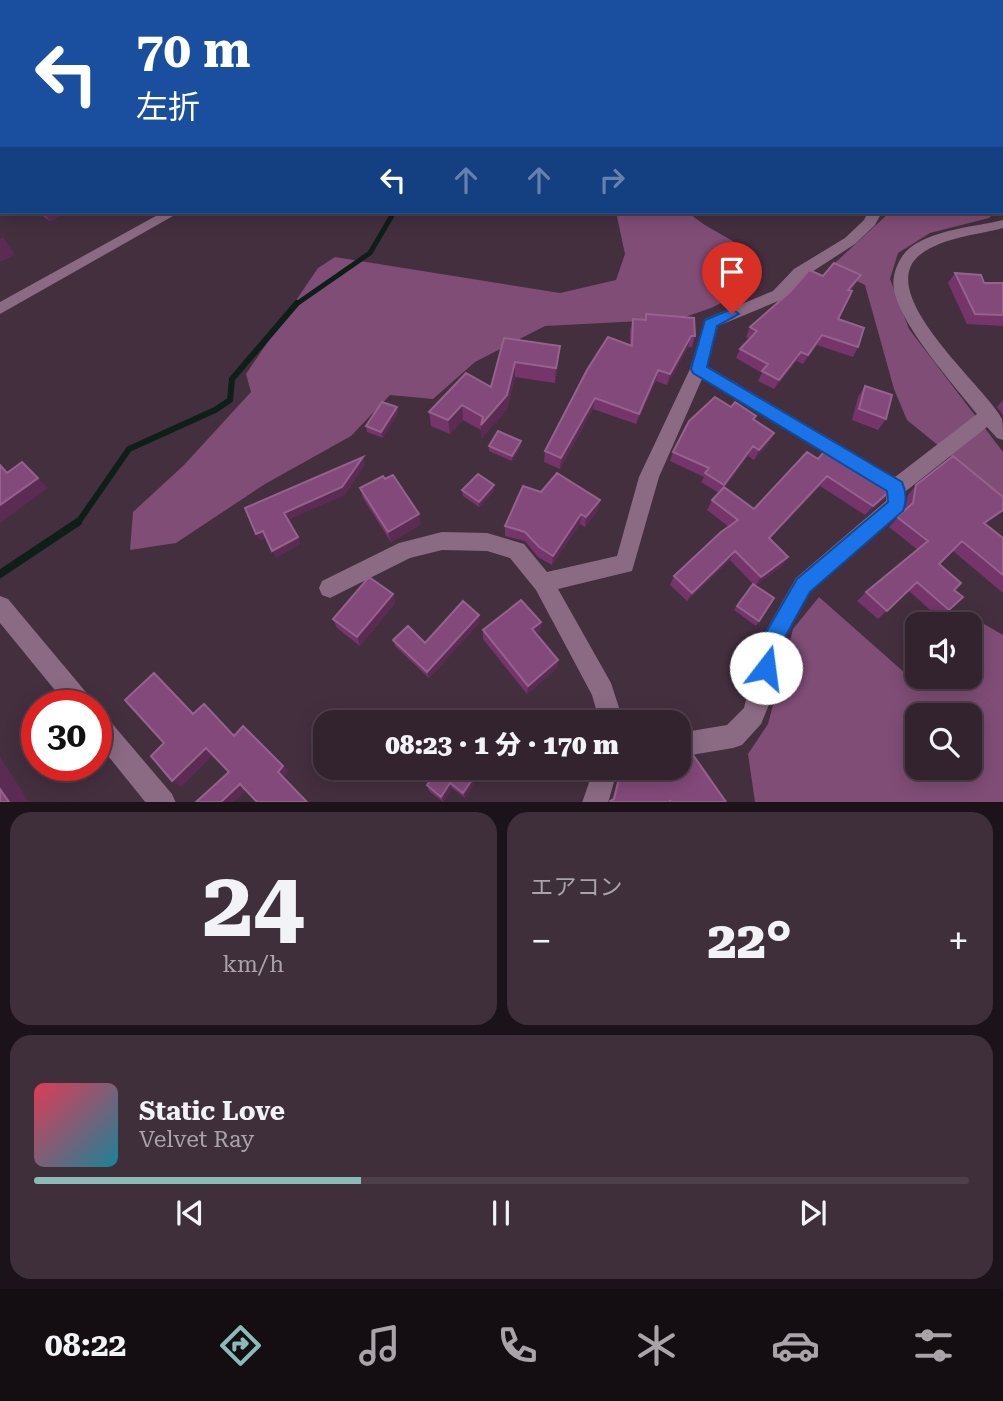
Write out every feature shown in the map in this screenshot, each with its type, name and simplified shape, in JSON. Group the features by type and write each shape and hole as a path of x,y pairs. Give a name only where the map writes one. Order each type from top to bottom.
{"street":[{"path":"0,309 169,214"},
{"path":"543,583 625,564 649,477 698,369 710,323 778,295 799,273 850,241 870,222 874,214"},
{"path":"1003,225 922,247 908,258 900,290 930,340 1003,433"},
{"path":"698,369 896,487"},
{"path":"896,487 988,416"},
{"path":"691,743 733,736 753,716 761,695 771,641 803,585 897,505 896,487"},
{"path":"330,588 406,550 442,541 487,542 517,551 543,583 603,691 608,710"},
{"path":"0,606 70,690"},
{"path":"112,741 162,802"},
{"path":"595,802 602,780"}],"shaded area":[{"path":"616,214 690,214 742,247 759,262 750,288 711,308 679,319 545,326 475,362 433,399 390,395 351,436 265,484 176,543 130,550 133,512 184,465 251,392 246,374 318,268 335,257 560,293 616,280 625,254"},
{"path":"888,214 993,214 989,218 930,233 898,253 890,279 909,329 1003,452 1003,505 988,486 907,420 894,389 865,285 834,270 836,262"},
{"path":"819,597 905,673 905,689 982,689 982,623 1003,635 1003,802 755,802 748,754 768,724 793,629"}],"building":[{"path":"834,263 861,275 848,290 852,291 838,319 864,328 858,347 822,335 808,355 801,352 779,380 762,371 768,364 740,349 757,331 750,327 791,291 809,270 823,276"},
{"path":"955,273 981,275 984,283 1003,283 1003,315 975,314"},
{"path":"646,314 694,318 695,336 691,336 670,374 658,370 639,414 595,398 561,458 545,451 587,370 608,337 632,346 633,319 646,320"},
{"path":"504,338 560,346 556,368 515,362 507,395 481,425 483,417 462,405 448,420 429,412 466,373 491,387"},
{"path":"865,386 892,395 886,419 859,409"},
{"path":"715,397 731,407 735,402 756,416 753,419 774,433 759,450 753,446 724,485 705,473 709,468 673,452 689,421"},
{"path":"382,402 397,407 381,432 366,426"},
{"path":"498,431 521,441 512,456 489,446"},
{"path":"829,446 891,485 891,490 873,506 827,476 769,538 788,557 761,577 735,551 692,593 674,576 721,532 738,520 712,500 724,487 754,509 807,452 818,459"},
{"path":"953,456 1003,497 1003,510 984,523 1003,538 1003,575 962,541 939,564 961,583 954,590 963,597 949,610 917,582 887,611 866,592 928,541 897,517 913,503 916,485"},
{"path":"363,457 342,487 284,513 298,537 272,551 263,531 256,534 245,508"},
{"path":"22,462 38,478 0,505 0,465 7,473"},
{"path":"557,473 600,500 586,517 581,514 553,556 539,547 525,532 505,526 523,486 541,492"},
{"path":"478,474 494,485 479,502 462,490"},
{"path":"393,475 419,514 388,532 360,488 383,476 385,479"},
{"path":"369,577 393,594 357,637 333,619"},
{"path":"753,584 774,598 759,621 737,606"},
{"path":"521,600 541,622 532,629 558,660 528,686 483,630"},
{"path":"463,601 479,615 427,672 393,640 408,626 425,643"},
{"path":"154,673 193,714 204,704 234,736 243,726 283,766 278,772 307,802 257,802 240,784 221,802 196,802 229,772 206,748 172,781 151,756 164,743 125,700"},
{"path":"691,752 726,802 610,802 614,799 619,780 691,780"},
{"path":"431,780 472,780 463,793 450,783 441,797 427,785"},
{"path":"0,789 9,802 0,802"}],"waterway":[{"path":"296,305 370,253 393,214"},
{"path":"77,524 129,449 215,410 230,400 232,379 296,305"},
{"path":"0,574 78,522"}],"route":[{"path":"732,314 710,323 698,369 896,487 897,505 803,585 771,641 766,668"}]}
